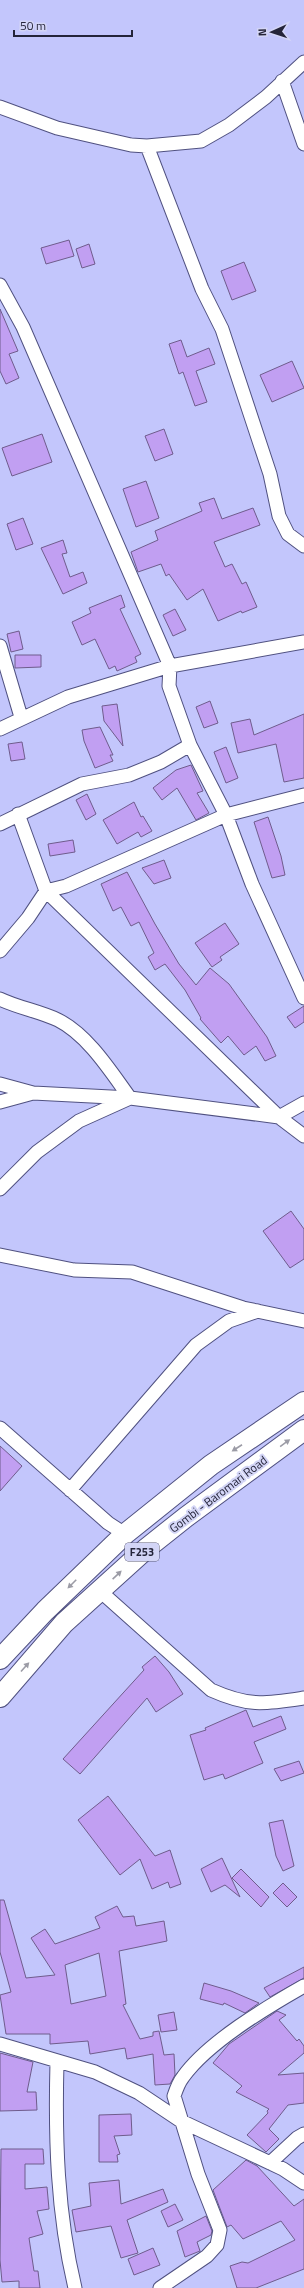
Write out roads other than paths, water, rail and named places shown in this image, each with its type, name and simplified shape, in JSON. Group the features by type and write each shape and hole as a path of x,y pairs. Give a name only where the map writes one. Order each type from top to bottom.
{"main road":[{"name":"Gombi - Baromari Road","path":"0,1659 66,1590 125,1534 211,1465 304,1402"},
{"name":"Gombi - Baromari Road","path":"0,1697 64,1623 147,1548 186,1517 304,1430"}],"street":[{"path":"0,106 57,128 131,145 147,146 201,141 229,125 266,97 304,62"},
{"path":"282,81 304,144"},
{"path":"147,146 202,289 222,329 270,474 279,516 288,534 304,546"},
{"path":"0,286 26,334 170,666 169,686 190,745 226,814 252,884 304,998"},
{"path":"0,729 21,717 68,697 170,666 304,642"},
{"path":"1,654 5,681 21,717"},
{"path":"0,824 82,784 129,775 161,762 190,745"},
{"path":"0,951 28,918 46,891 66,886 226,814 304,795"},
{"path":"18,814 46,891 279,1117 304,1136"},
{"path":"0,999 17,1007 58,1020 96,1052 130,1098"},
{"path":"0,1084 33,1093 130,1098 279,1117 304,1102"},
{"path":"0,1102 33,1093"},
{"path":"0,1189 37,1152 79,1121 130,1098"},
{"path":"0,1255 74,1270 132,1272 258,1311 304,1321"},
{"path":"70,1490 196,1345 229,1321 258,1311"},
{"path":"0,1428 108,1523 125,1534"},
{"path":"100,1591 211,1690 233,1700 263,1704 304,1698"},
{"path":"161,2288 207,2256 218,2245 220,2230 181,2121 174,2096 182,2077 221,2040 262,2010 304,1986"},
{"path":"0,2044 56,2062 95,2072 139,2093 181,2121 304,2182"},
{"path":"56,2062 55,2128 63,2230 75,2288"},
{"path":"270,2164 297,2138 304,2134"}]}
